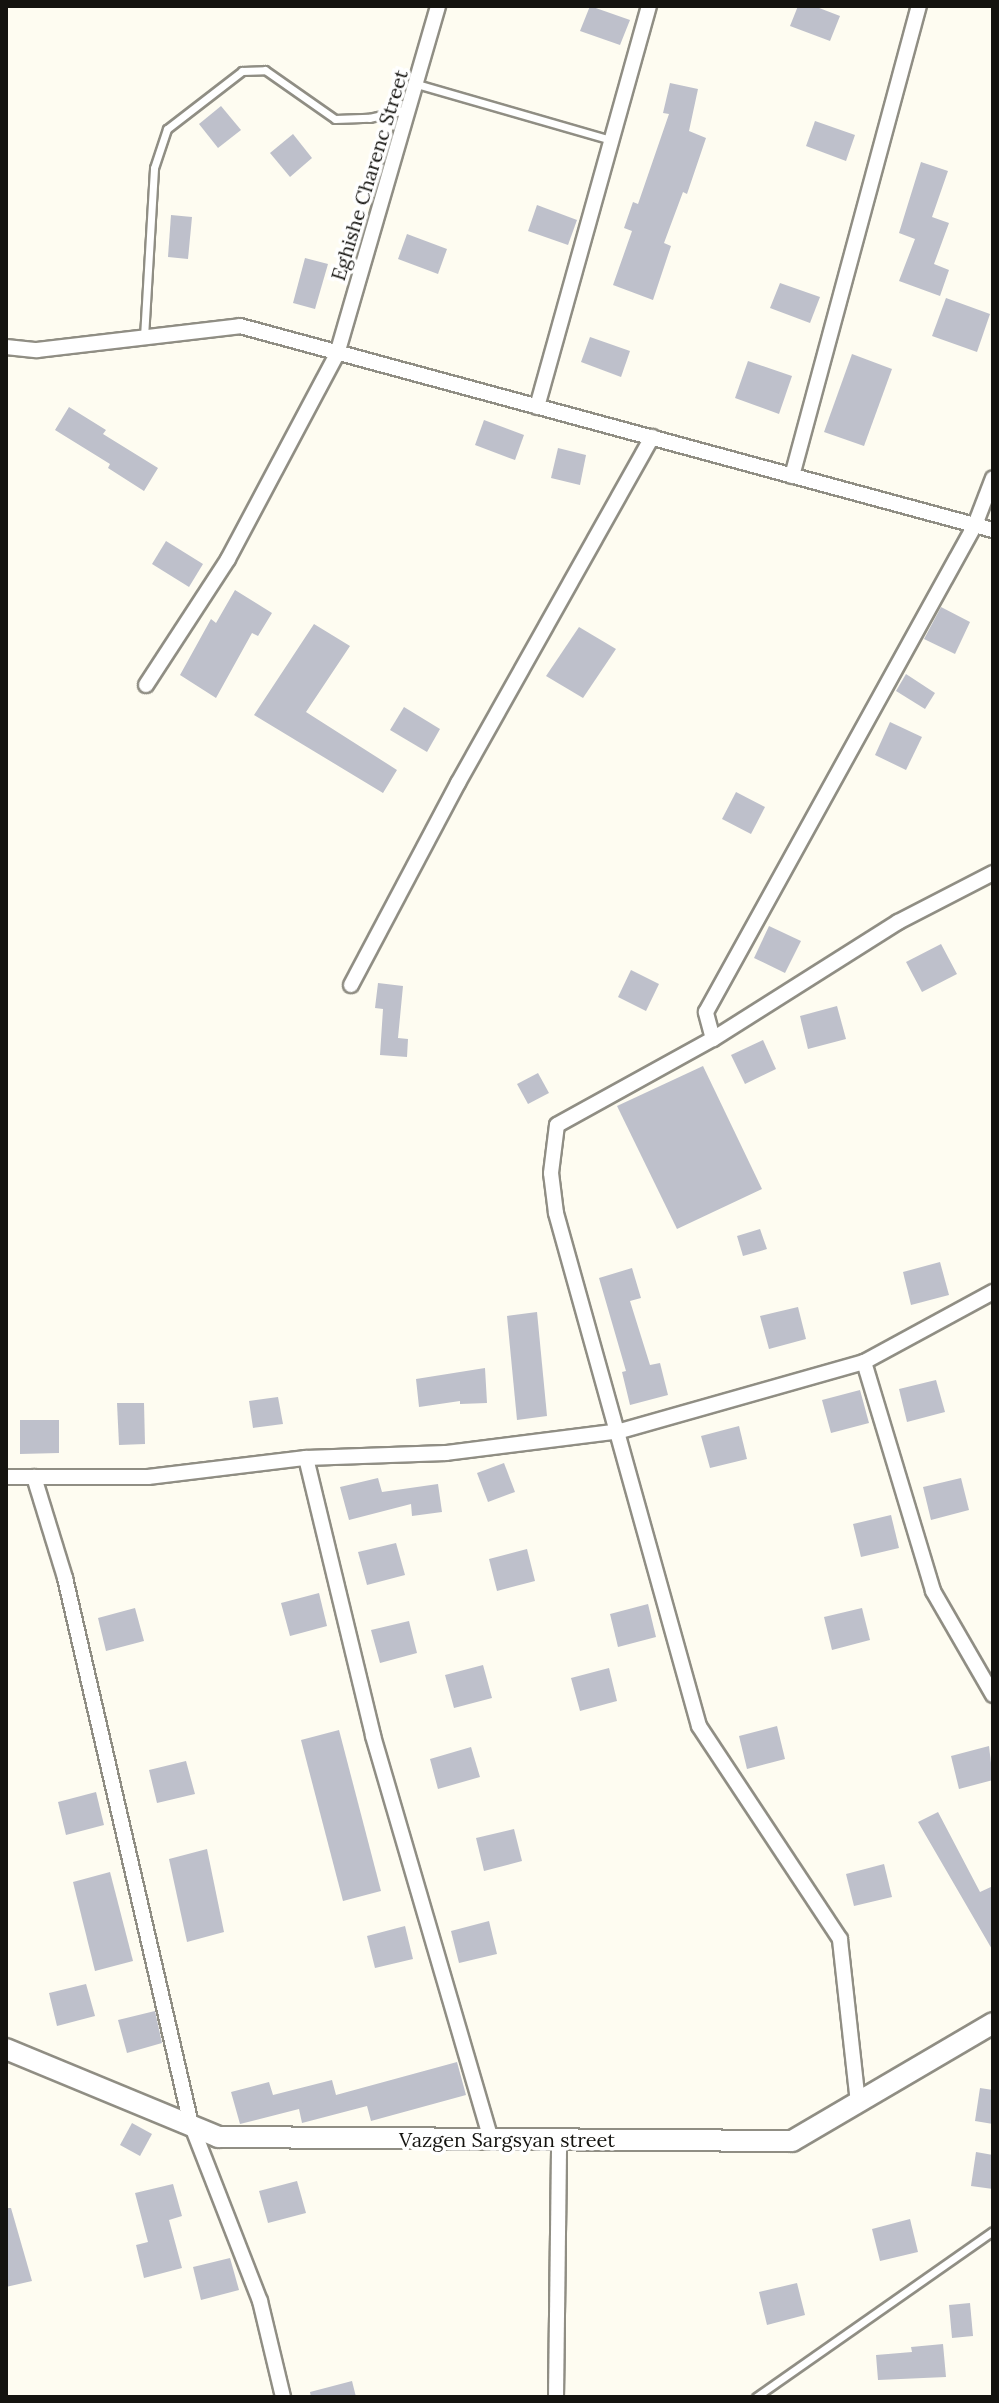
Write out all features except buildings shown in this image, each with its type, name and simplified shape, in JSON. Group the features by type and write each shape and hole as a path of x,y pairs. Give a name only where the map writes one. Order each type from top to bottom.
{"street":[{"name":"Eghishe Charenc Street","path":"146,685 228,559 337,354 438,6"},
{"path":"537,407 649,6"},
{"path":"792,476 919,6"},
{"path":"6,347 37,350 240,326 993,530"},
{"path":"351,985 458,783 652,437"},
{"path":"713,1039 706,1012 975,525 993,478"},
{"path":"858,2103 840,1939 699,1726 620,1431 556,1213 551,1173 557,1125 713,1039 898,922 993,873"},
{"path":"6,1477 148,1477 306,1458 446,1453 620,1431 864,1362 993,1292"},
{"path":"864,1362 933,1591 993,1695"},
{"path":"306,1458 373,1736 491,2139"},
{"path":"34,1477 65,1578 191,2124 260,2301 283,2397"},
{"name":"Vazgen Sargsyan street","path":"6,2049 218,2137 792,2141 993,2023"},
{"path":"556,2397 559,2140"}],"lane":[{"path":"144,339 154,168 167,129 242,71 265,70 335,119 369,118 410,109"},
{"path":"417,84 611,140"},
{"path":"756,2397 993,2231"}]}
